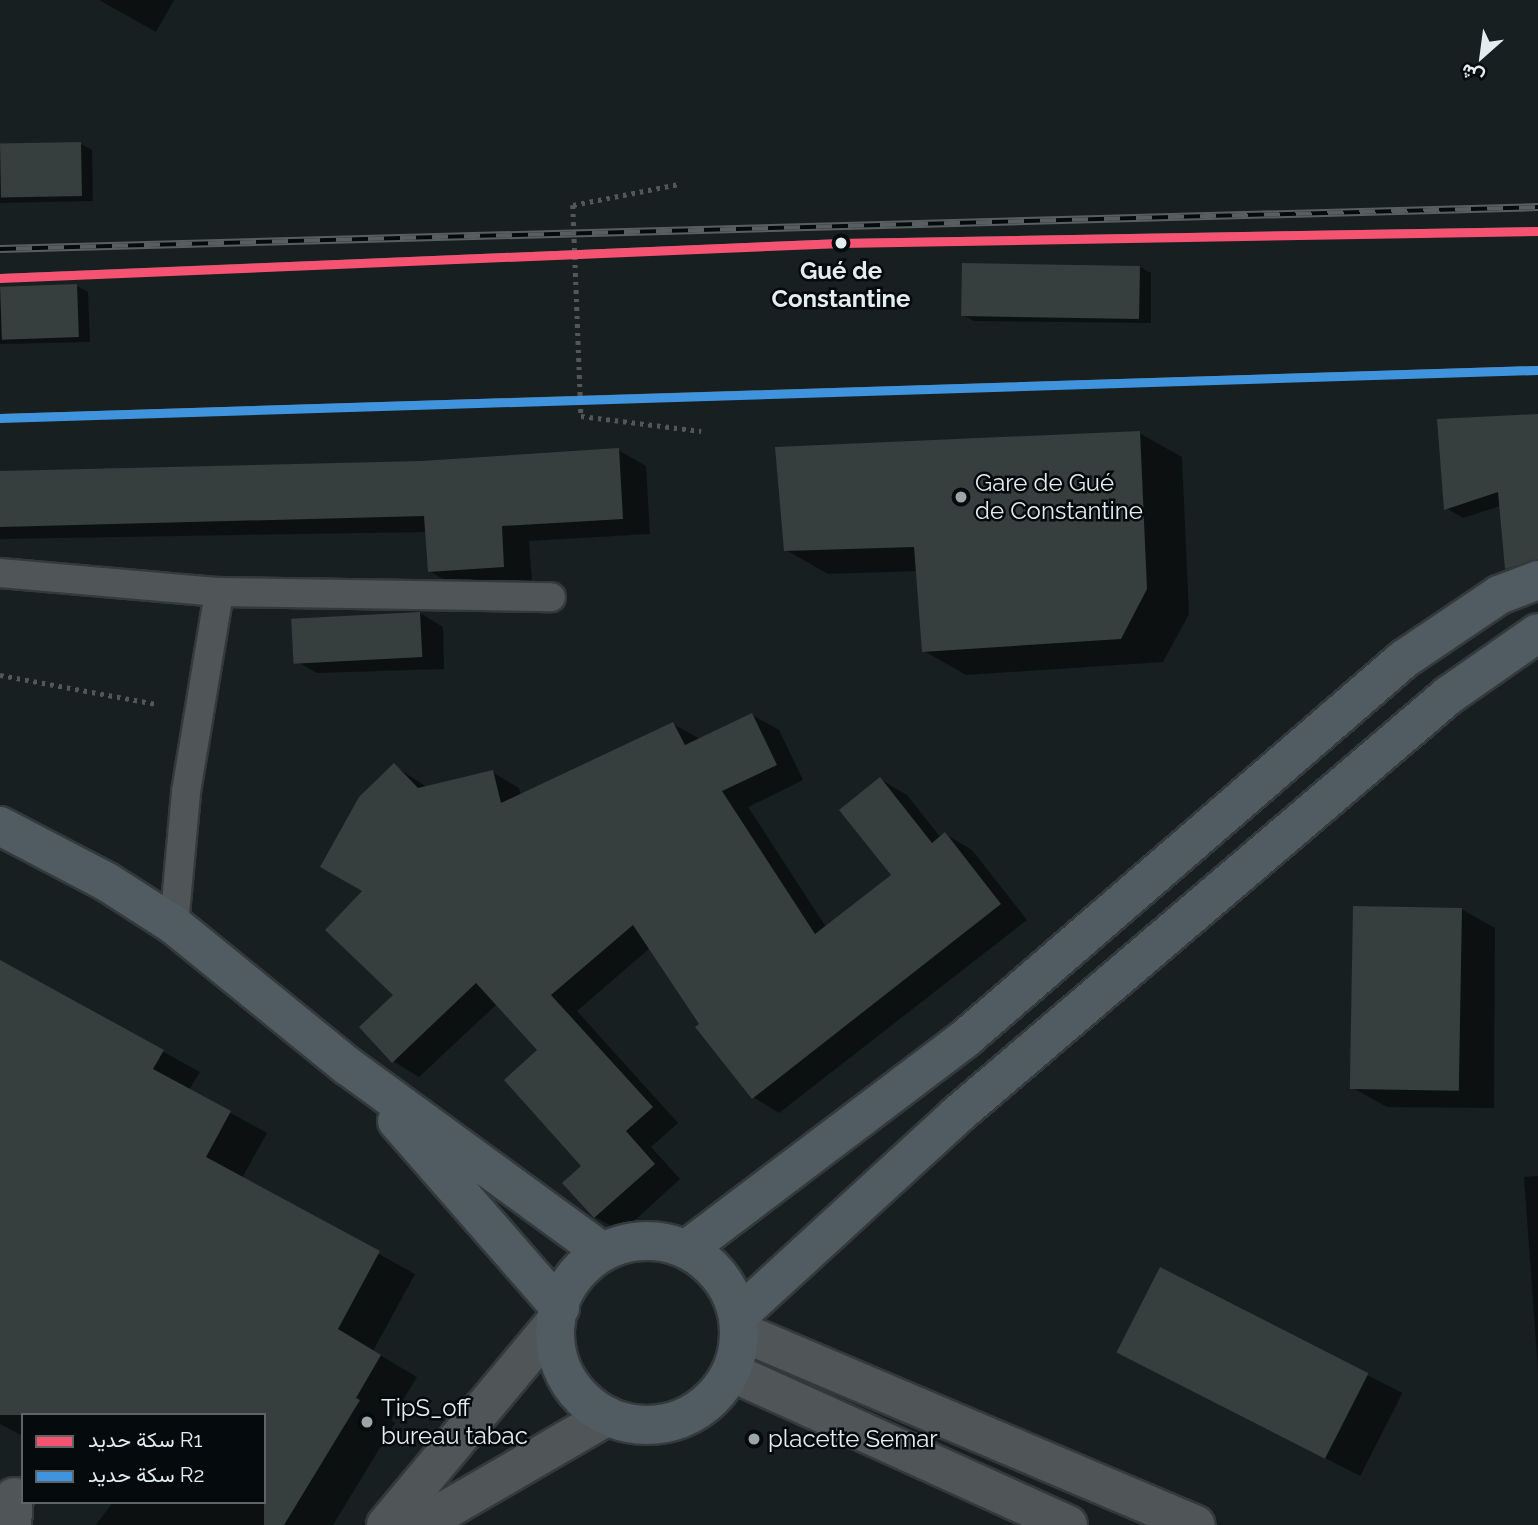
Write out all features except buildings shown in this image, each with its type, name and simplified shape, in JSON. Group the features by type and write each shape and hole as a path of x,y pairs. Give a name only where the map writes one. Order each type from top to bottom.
{"main road":[{"path":"687,1249 967,1037 1404,659 1499,595 1538,580"},
{"path":"739,1323 1030,1053 1449,695 1538,633"},
{"path":"0,826 107,882 174,925 349,1067 603,1252"},
{"path":"349,1067 558,1315 556,1350 567,1377 584,1400 608,1416 636,1424 674,1420 716,1396 731,1372 739,1323 728,1288 710,1266 687,1249 659,1242 630,1242 603,1252 580,1270 558,1315 386,1525"},
{"path":"739,1323 1196,1525"},
{"path":"731,1372 1068,1525"},
{"path":"420,1525 608,1416"}],"lane":[{"path":"0,573 219,592 551,597"},
{"path":"174,925 198,711 219,592"}],"path":[{"path":"679,184 573,205 582,416 701,431"},
{"path":"0,675 198,711"}],"railway":[{"path":"0,249 1538,207"},
{"path":"0,278 841,243 1538,231"},
{"path":"0,418 1538,370"}],"rail line":[{"name":"R1","path":"0,278 841,243 1538,231"},
{"name":"R2","path":"0,418 1538,370"}],"place":[{"name":"Gué de Constantine","path":"841,243"},
{"name":"Gare de Gué de Constantine","path":"961,497"},
{"name":"TipS_off bureau tabac","path":"367,1422"},
{"name":"placette Semar","path":"754,1439"}]}
